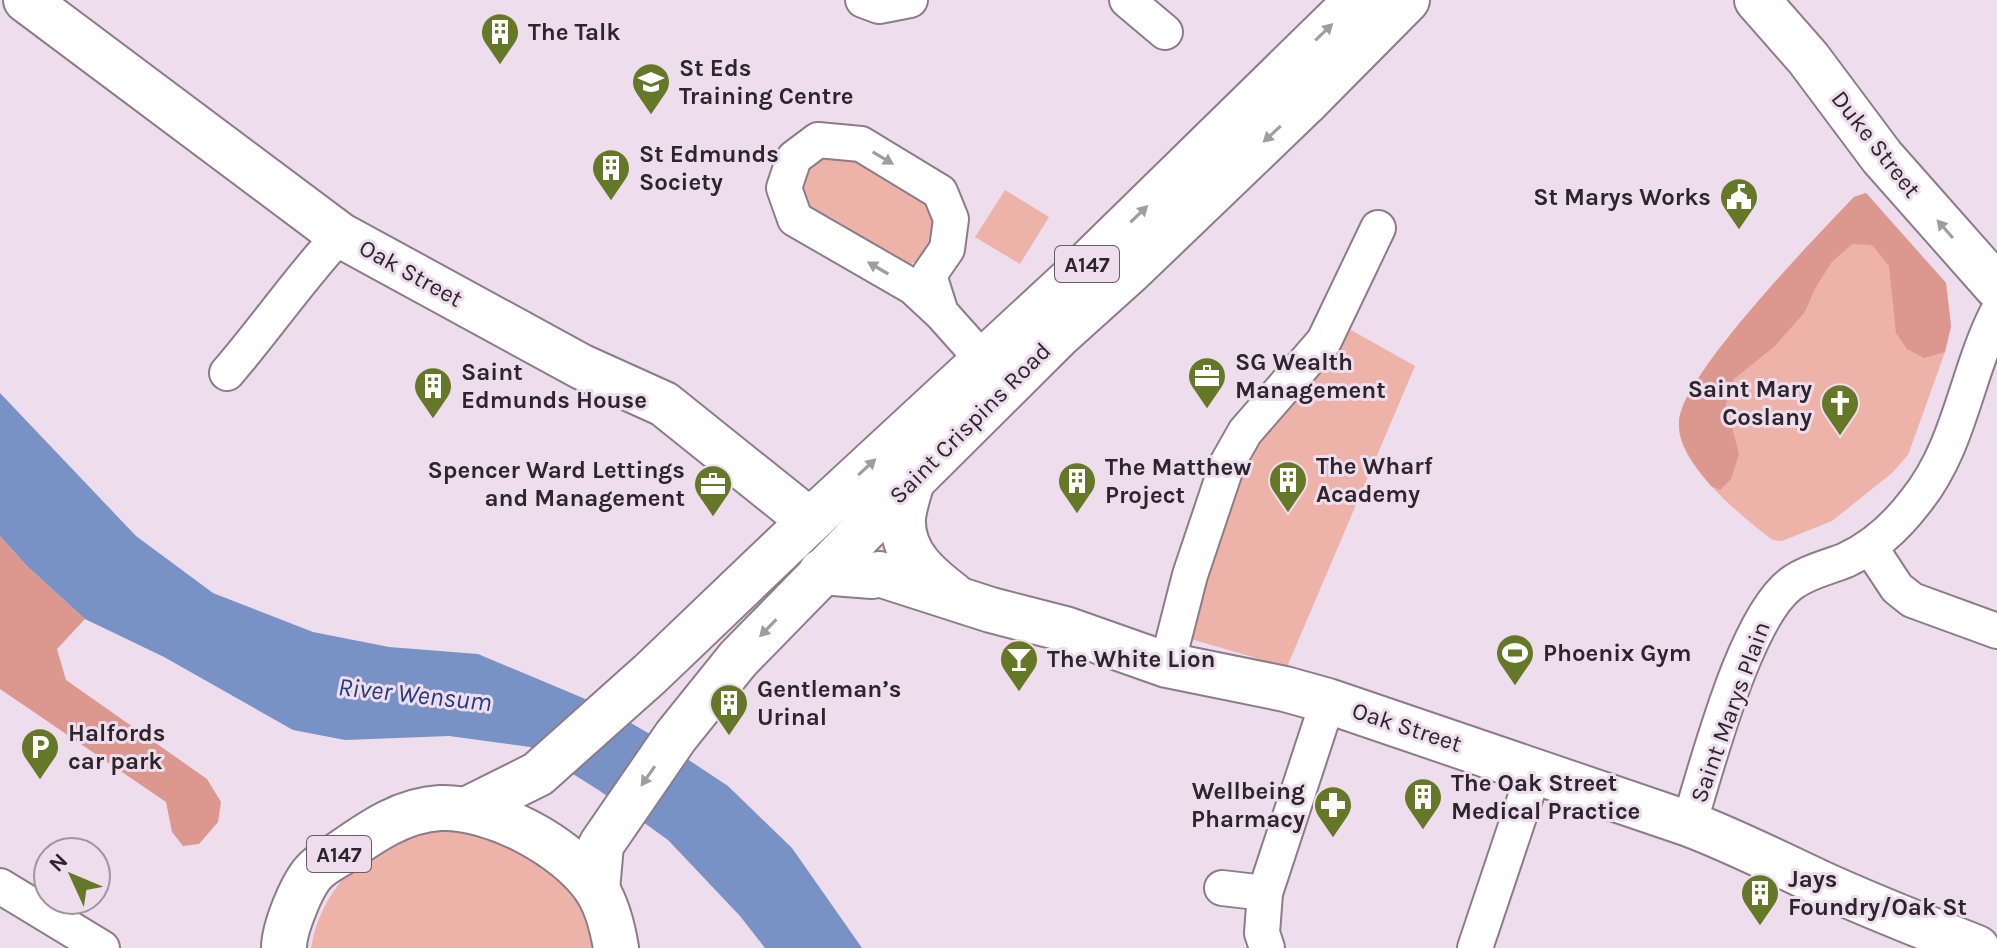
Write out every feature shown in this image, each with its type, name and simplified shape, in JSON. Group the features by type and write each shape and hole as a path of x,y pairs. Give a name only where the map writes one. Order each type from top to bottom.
{"main road":[{"name":"Saint Crispins Road","path":"468,809 538,774 634,689 1098,253 1357,0"},
{"name":"Saint Crispins Road","path":"597,890 601,845 676,736 738,659 1059,335 1304,104 1407,0"},
{"name":"Duke Street","path":"1757,0 1808,58 1882,157 1997,287"},
{"name":"Oak Street","path":"51,8 340,235 582,367 664,404 810,521"},
{"name":"Oak Street","path":"912,481 903,520 908,545 919,569 958,599"},
{"name":"Oak Street","path":"821,572 879,574 1065,629 1167,665 1328,701 1535,769 1742,844 1816,881 1974,947"},
{"name":"A147","path":"282,947 302,891 315,870 383,823 437,808 468,809 510,823 540,839 573,864 597,890 613,931 616,948"}],"street":[{"path":"863,0 879,6 910,0"},
{"path":"1127,0 1165,32"},
{"path":"941,313 929,275 947,249 951,219 940,192 861,144 818,140 794,158 784,188 795,219 913,287 983,360"},
{"path":"1167,665 1190,575 1228,462 1245,432 1324,341 1378,228"},
{"path":"227,373 305,273 340,235"},
{"name":"Saint Marys Plain","path":"1689,824 1719,727 1756,630 1768,610 1794,581 1870,547 1917,501 1951,439 1997,313"},
{"path":"1870,547 1897,588 1912,600 1997,631"},
{"path":"1267,948 1262,933 1265,893 1328,701"},
{"path":"1475,948 1535,769"},
{"path":"0,886 102,948"},
{"path":"1222,888 1265,893"}],"shaded area":[{"path":"840,147 939,209 928,256 904,267 800,212 801,169"},
{"path":"1005,190 1049,217 1020,264 975,237"},
{"path":"1866,193 1946,283 1951,326 1945,352 1908,455 1892,473 1832,521 1782,541 1773,540 1733,508 1694,464 1680,436 1682,410 1698,380 1765,293 1854,197"},
{"path":"1866,193 1946,283 1951,326 1945,352 1924,358 1907,349 1896,333 1889,266 1872,245 1852,244 1831,263 1804,313 1775,346 1734,379 1726,404 1739,454 1731,479 1720,490 1711,486 1689,456 1682,440 1679,422 1686,400 1726,340 1783,272 1854,197"},
{"path":"1351,330 1415,366 1287,667 1191,639 1206,581 1242,472 1261,442"},
{"path":"0,536 27,566 85,619 57,649 66,680 207,779 221,802 218,822 199,844 183,846 172,832 166,802 0,689"},
{"path":"454,829 526,846 576,890 589,920 593,948 311,948 323,909 346,875 361,861 397,840"}],"water":[{"name":"River Wensum","path":"0,393 136,536 213,593 313,632 389,647 478,654 602,706 648,733 728,786 792,848 862,948 765,948 740,916 668,840 600,791 530,747 449,736 345,740 293,730 164,657 85,619 27,566 0,536"}],"place":[{"name":"The Talk","path":"500,66"},
{"name":"St Eds Training Centre","path":"651,116"},
{"name":"St Edmunds Society","path":"611,202"},
{"name":"St Marys Works","path":"1739,231"},
{"name":"SG Wealth Management","path":"1207,410"},
{"name":"Saint Edmunds House","path":"433,420"},
{"name":"Saint Mary Coslany","path":"1840,437"},
{"name":"The Wharf Academy","path":"1288,514"},
{"name":"The Matthew Project","path":"1077,515"},
{"name":"Spencer Ward Lettings and Management","path":"713,518"},
{"name":"Phoenix Gym","path":"1515,687"},
{"name":"The White Lion","path":"1019,693"},
{"name":"Gentleman’s Urinal","path":"729,737"},
{"name":"Halfords car park","path":"40,781"},
{"name":"The Oak Street Medical Practice","path":"1423,831"},
{"name":"Wellbeing Pharmacy","path":"1333,839"},
{"name":"Jays Foundry/Oak St","path":"1760,927"}]}
